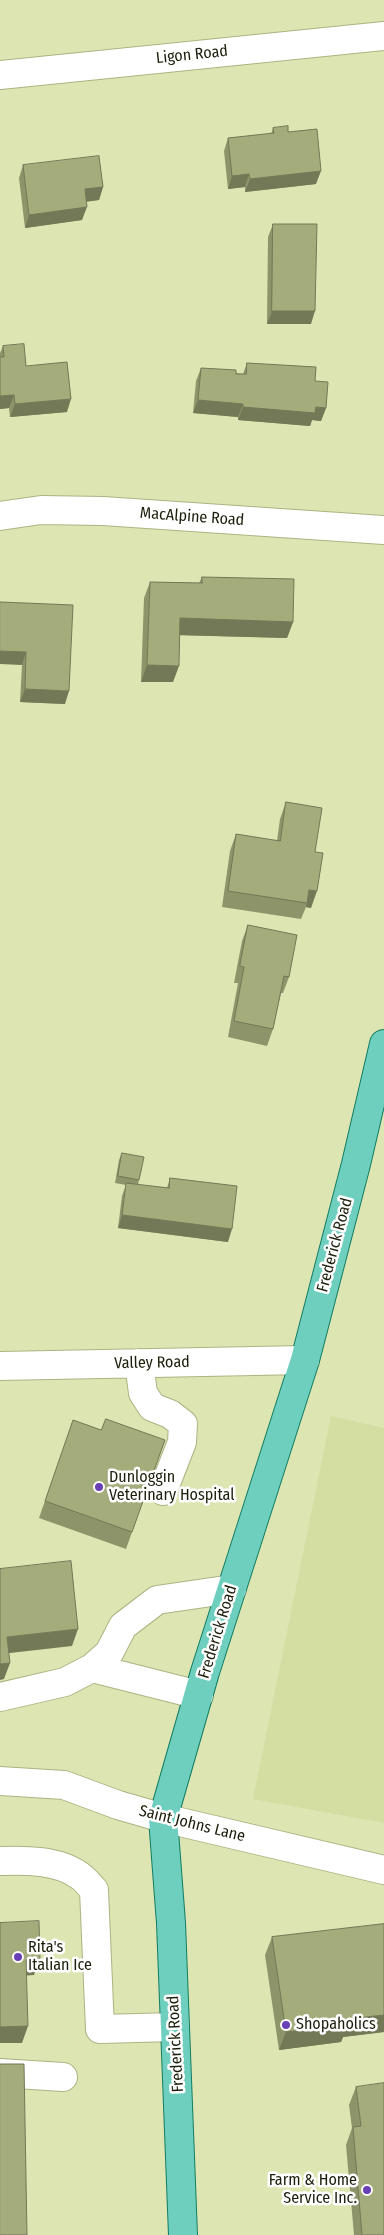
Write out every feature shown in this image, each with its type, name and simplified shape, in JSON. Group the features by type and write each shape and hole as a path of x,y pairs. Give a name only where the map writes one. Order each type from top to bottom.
{"main road":[{"name":"Frederick Road","path":"183,2235 175,2027 163,1818 198,1696 305,1360 383,1051"}],"street":[{"name":"Ligon Road","path":"0,75 384,36"},
{"name":"MacAlpine Road","path":"0,516 42,510 103,511 384,530"},
{"name":"Valley Road","path":"0,1366 305,1360"},
{"path":"139,1363 143,1394 152,1407 170,1414 183,1424 182,1442 164,1491"},
{"path":"0,1697 65,1682 92,1668 109,1652 123,1626 157,1600 232,1589"},
{"path":"92,1668 198,1696"},
{"name":"Saint Johns Lane","path":"0,1781 64,1785 118,1805 163,1818 384,1870"},
{"path":"0,1861 20,1860 53,1864 79,1875 94,1890 100,2029 175,2027"},
{"path":"0,2073 63,2077"}],"shaded area":[{"path":"331,1416 384,1428 384,1823 253,1799"}],"building":[{"path":"288,126 288,132 317,129 321,171 250,179 249,174 232,176 228,138 274,133 273,128"},
{"path":"99,156 103,187 85,189 87,207 29,215 23,165"},
{"path":"273,224 317,224 315,311 272,311"},
{"path":"24,344 26,366 67,362 71,399 15,404 14,395 0,396 0,357 4,357 3,346"},
{"path":"247,363 316,367 315,381 328,382 326,408 316,407 315,413 243,407 243,404 198,400 201,368 236,370 236,374 246,374"},
{"path":"202,577 294,579 293,622 180,618 179,666 147,665 150,582 202,583"},
{"path":"0,602 73,605 69,691 25,689 26,652 0,651"},
{"path":"286,802 322,808 315,852 323,853 317,891 309,890 307,903 228,891 236,834 280,841"},
{"path":"248,925 297,935 289,977 284,976 273,1029 234,1021 244,967 240,966"},
{"path":"122,1153 144,1157 139,1180 118,1176"},
{"path":"170,1178 237,1186 232,1229 122,1215 126,1183 169,1188"},
{"name":"Dunloggin Veterinary Hospital","path":"106,1419 165,1440 132,1532 45,1501 73,1420 101,1430"},
{"path":"71,1561 78,1629 7,1637 10,1663 0,1664 0,1569"},
{"path":"39,1921 40,1959 26,1960 28,2026 0,2027 0,1923"},
{"path":"384,1924 384,2015 346,2019 348,2024 286,2032 272,1937"},
{"path":"0,2064 24,2064 27,2235 0,2235"},
{"name":"Farm & Home Service Inc.","path":"384,2083 384,2235 362,2235 353,2127 361,2126 356,2087"}],"place":[{"name":"Dunloggin Veterinary Hospital","path":"99,1487"},
{"name":"Rita's Italian Ice","path":"18,1957"},
{"name":"Shopaholics","path":"286,2025"},
{"name":"Farm & Home Service Inc.","path":"367,2190"}]}
